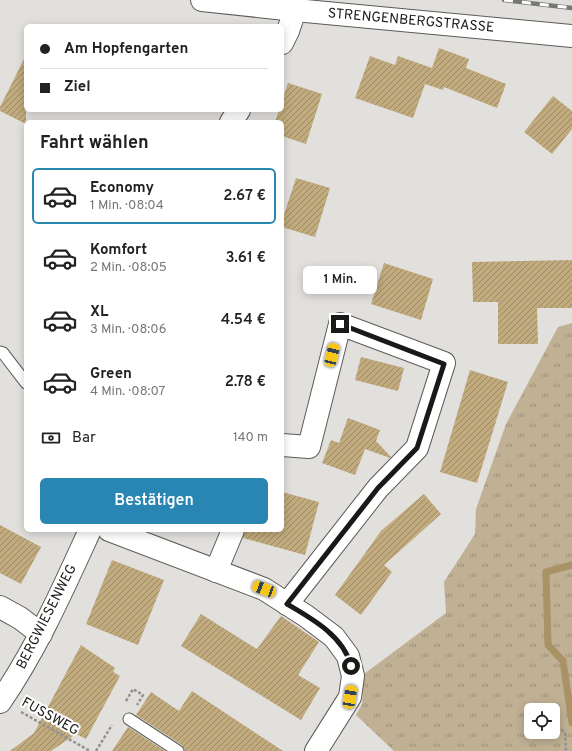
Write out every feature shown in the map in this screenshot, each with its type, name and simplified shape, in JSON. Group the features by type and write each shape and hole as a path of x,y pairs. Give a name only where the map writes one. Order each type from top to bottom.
{"street":[{"name":"STRENGENBERGSTRASSE","path":"202,0 572,36"},
{"path":"284,39 295,10"},
{"path":"284,445 309,447 340,324 444,364 417,448 378,488 287,604"},
{"name":"BERGWIESENWEG","path":"0,702 18,676 41,634 89,532"},
{"path":"114,532 264,589 306,616 334,637 348,656 353,676 350,697 316,751"},
{"path":"216,571 232,532"},
{"path":"0,606 20,618 41,634"}],"lane":[{"path":"0,352 3,353 24,380"},
{"path":"129,719 178,751"}],"path":[{"name":"FUSSWEG","path":"0,702 90,751"},
{"path":"560,729 565,732 566,751"}],"green space":[{"path":"572,323 572,751 394,751 356,715 362,704 364,674 446,613 444,582 475,534 476,509 506,424 558,327"}],"building":[{"path":"439,48 469,59 466,68 506,84 497,108 444,87 443,90 425,84 413,118 355,98 370,56 395,65 398,56 432,68"},
{"path":"24,59 24,112 26,112 26,120 24,120 24,123 0,111 0,107"},
{"path":"288,83 322,94 306,144 284,137 284,120 276,120 278,112 284,112 284,95"},
{"path":"553,96 572,111 572,129 552,154 524,132"},
{"path":"296,178 330,188 315,237 284,228 284,215"},
{"path":"572,260 572,308 537,308 538,344 498,344 498,302 473,302 472,262"},
{"path":"384,263 433,279 421,320 371,304"},
{"path":"361,357 404,368 398,391 355,380"},
{"path":"470,370 508,382 477,483 440,472"},
{"path":"348,418 380,430 376,441 391,457 390,458 365,449 355,475 322,463 331,440 339,443"},
{"path":"284,493 319,502 305,555 243,538 244,532 284,532"},
{"path":"424,494 441,514 384,565 392,572 361,615 335,595 381,531"},
{"path":"0,525 41,547 21,584 0,573"},
{"path":"112,560 164,580 138,645 86,624"},
{"path":"201,614 257,649 281,616 319,642 298,675 320,688 301,720 181,646"},
{"path":"81,645 115,668 113,672 120,676 86,739 76,734 51,751 10,751 34,733"},
{"path":"192,691 283,751 185,751 182,745 136,715 151,692 179,711"},
{"path":"128,727 165,751 112,751"}],"waterway":[{"path":"572,565 546,572 548,645 563,661 572,723"}],"railway":[{"path":"504,0 572,8"}],"route":[{"path":"340,324 444,364 417,448 378,488 287,604 334,637 348,656 351,666"}]}
